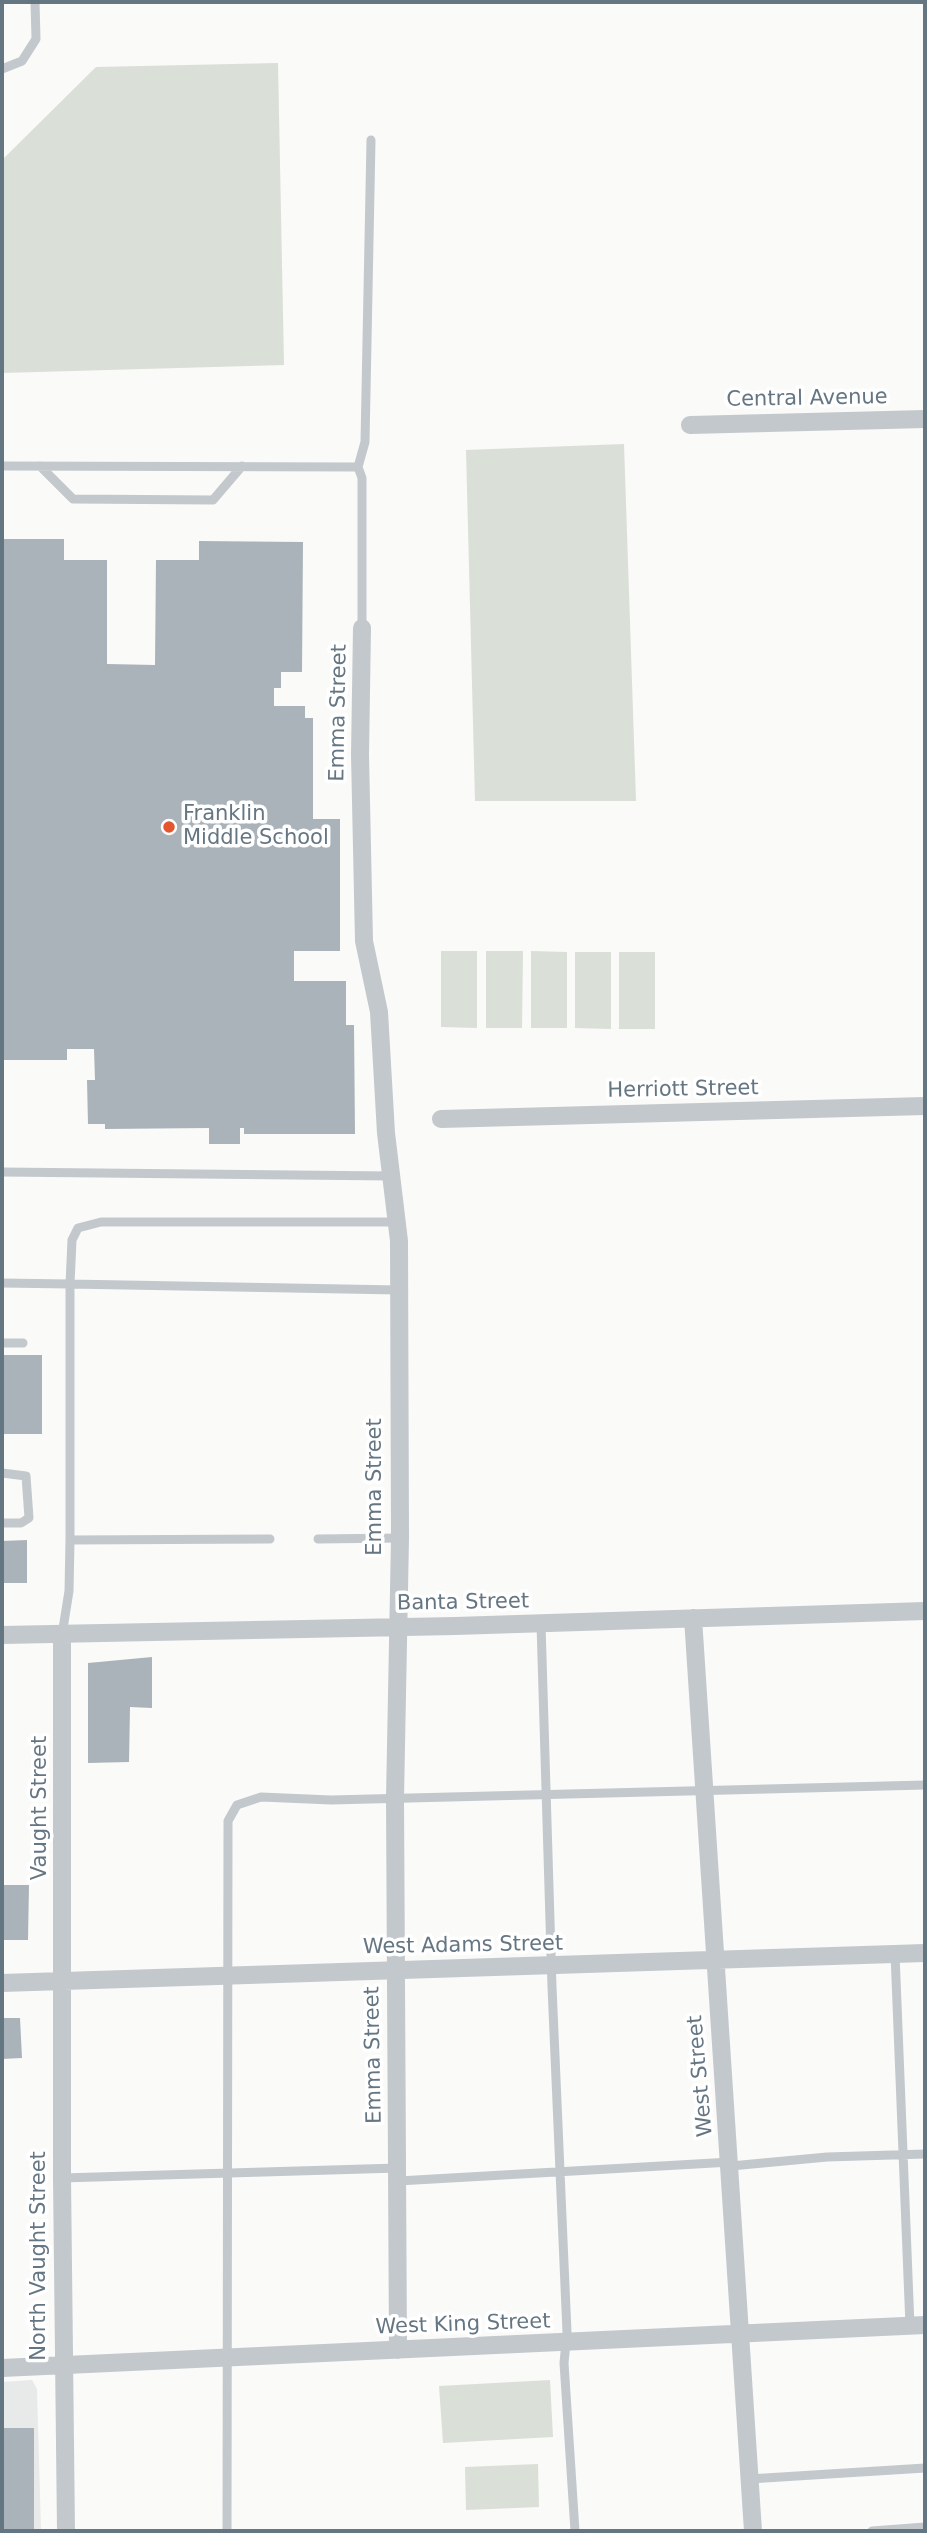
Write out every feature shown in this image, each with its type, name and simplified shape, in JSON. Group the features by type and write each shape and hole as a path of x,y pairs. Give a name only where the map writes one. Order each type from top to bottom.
{"street":[{"name":"Central Avenue","path":"690,425 925,419"},
{"name":"Emma Street","path":"362,628 360,755 364,941 379,1012 397,1222 399,1290 400,1538 395,1798 398,2350"},
{"name":"Herriott Street","path":"441,1119 925,1106"},
{"name":"Banta Street","path":"2,1635 541,1624 925,1611"},
{"name":"West Street","path":"693,1618 731,2164 738,2333 752,2531"},
{"name":"Vaught Street","path":"62,1635 64,1981"},
{"name":"West Adams Street","path":"2,1983 925,1953"},
{"name":"North Vaught Street","path":"64,1981 62,2178 66,2531"},
{"name":"West King Street","path":"2,2368 918,2326"}],"lane":[{"path":"2,69 22,61 36,39 35,2"},
{"path":"362,628 362,478 358,467 365,442 371,140"},
{"path":"2,466 358,467"},
{"path":"40,466 73,499 213,500 242,466"},
{"path":"2,1172 391,1176"},
{"path":"62,1635 69,1591 70,1284 72,1240 78,1228 101,1222 397,1222"},
{"path":"2,1283 399,1290"},
{"path":"2,1343 23,1343"},
{"path":"2,1474 26,1476 29,1518 22,1523 2,1523"},
{"path":"318,1539 400,1538"},
{"path":"70,1541 270,1539"},
{"path":"541,1624 551,1967 561,2172 566,2344 564,2363 575,2531"},
{"path":"227,2531 228,1821 237,1805 261,1797 308,1800 925,1785"},
{"path":"895,1954 903,2155 918,2326"},
{"path":"62,2178 228,2172 561,2172 925,2154"},
{"path":"749,2479 925,2468"},
{"path":"872,2531 925,2527"}],"shaded area":[{"path":"278,63 284,365 2,373 2,160 96,67"},
{"path":"624,444 636,801 475,801 466,450"},
{"path":"441,951 477,951 477,1028 441,1027"},
{"path":"486,951 523,951 522,1028 486,1028"},
{"path":"531,951 567,952 567,1028 531,1028"},
{"path":"575,952 611,952 611,1029 575,1028"},
{"path":"619,952 655,952 655,1029 619,1029"},
{"path":"32,2380 37,2389 41,2531 2,2531 2,2382"},
{"path":"550,2380 553,2437 443,2443 439,2386"},
{"path":"538,2464 539,2507 466,2510 465,2467"}],"building":[{"path":"2,539 64,539 64,560 107,560 107,664 155,665 156,560 199,560 199,541 303,542 302,672 281,672 281,688 274,688 274,706 305,706 305,718 313,718 313,819 340,819 340,951 294,951 294,981 346,981 346,1025 354,1025 355,1134 244,1134 244,1128 240,1128 240,1144 209,1144 209,1128 105,1129 105,1124 88,1124 87,1080 95,1080 94,1049 67,1049 67,1060 2,1060"},
{"path":"2,1355 42,1355 42,1434 2,1434"},
{"path":"27,1540 27,1583 2,1583 2,1541"},
{"path":"152,1657 152,1708 130,1707 129,1762 88,1763 88,1663"},
{"path":"2,1885 29,1885 28,1940 2,1940"},
{"path":"2,2018 20,2018 22,2058 2,2059"},
{"path":"2,2428 34,2428 34,2531 2,2531"}],"place":[{"name":"Franklin Middle School","path":"169,827"}]}
